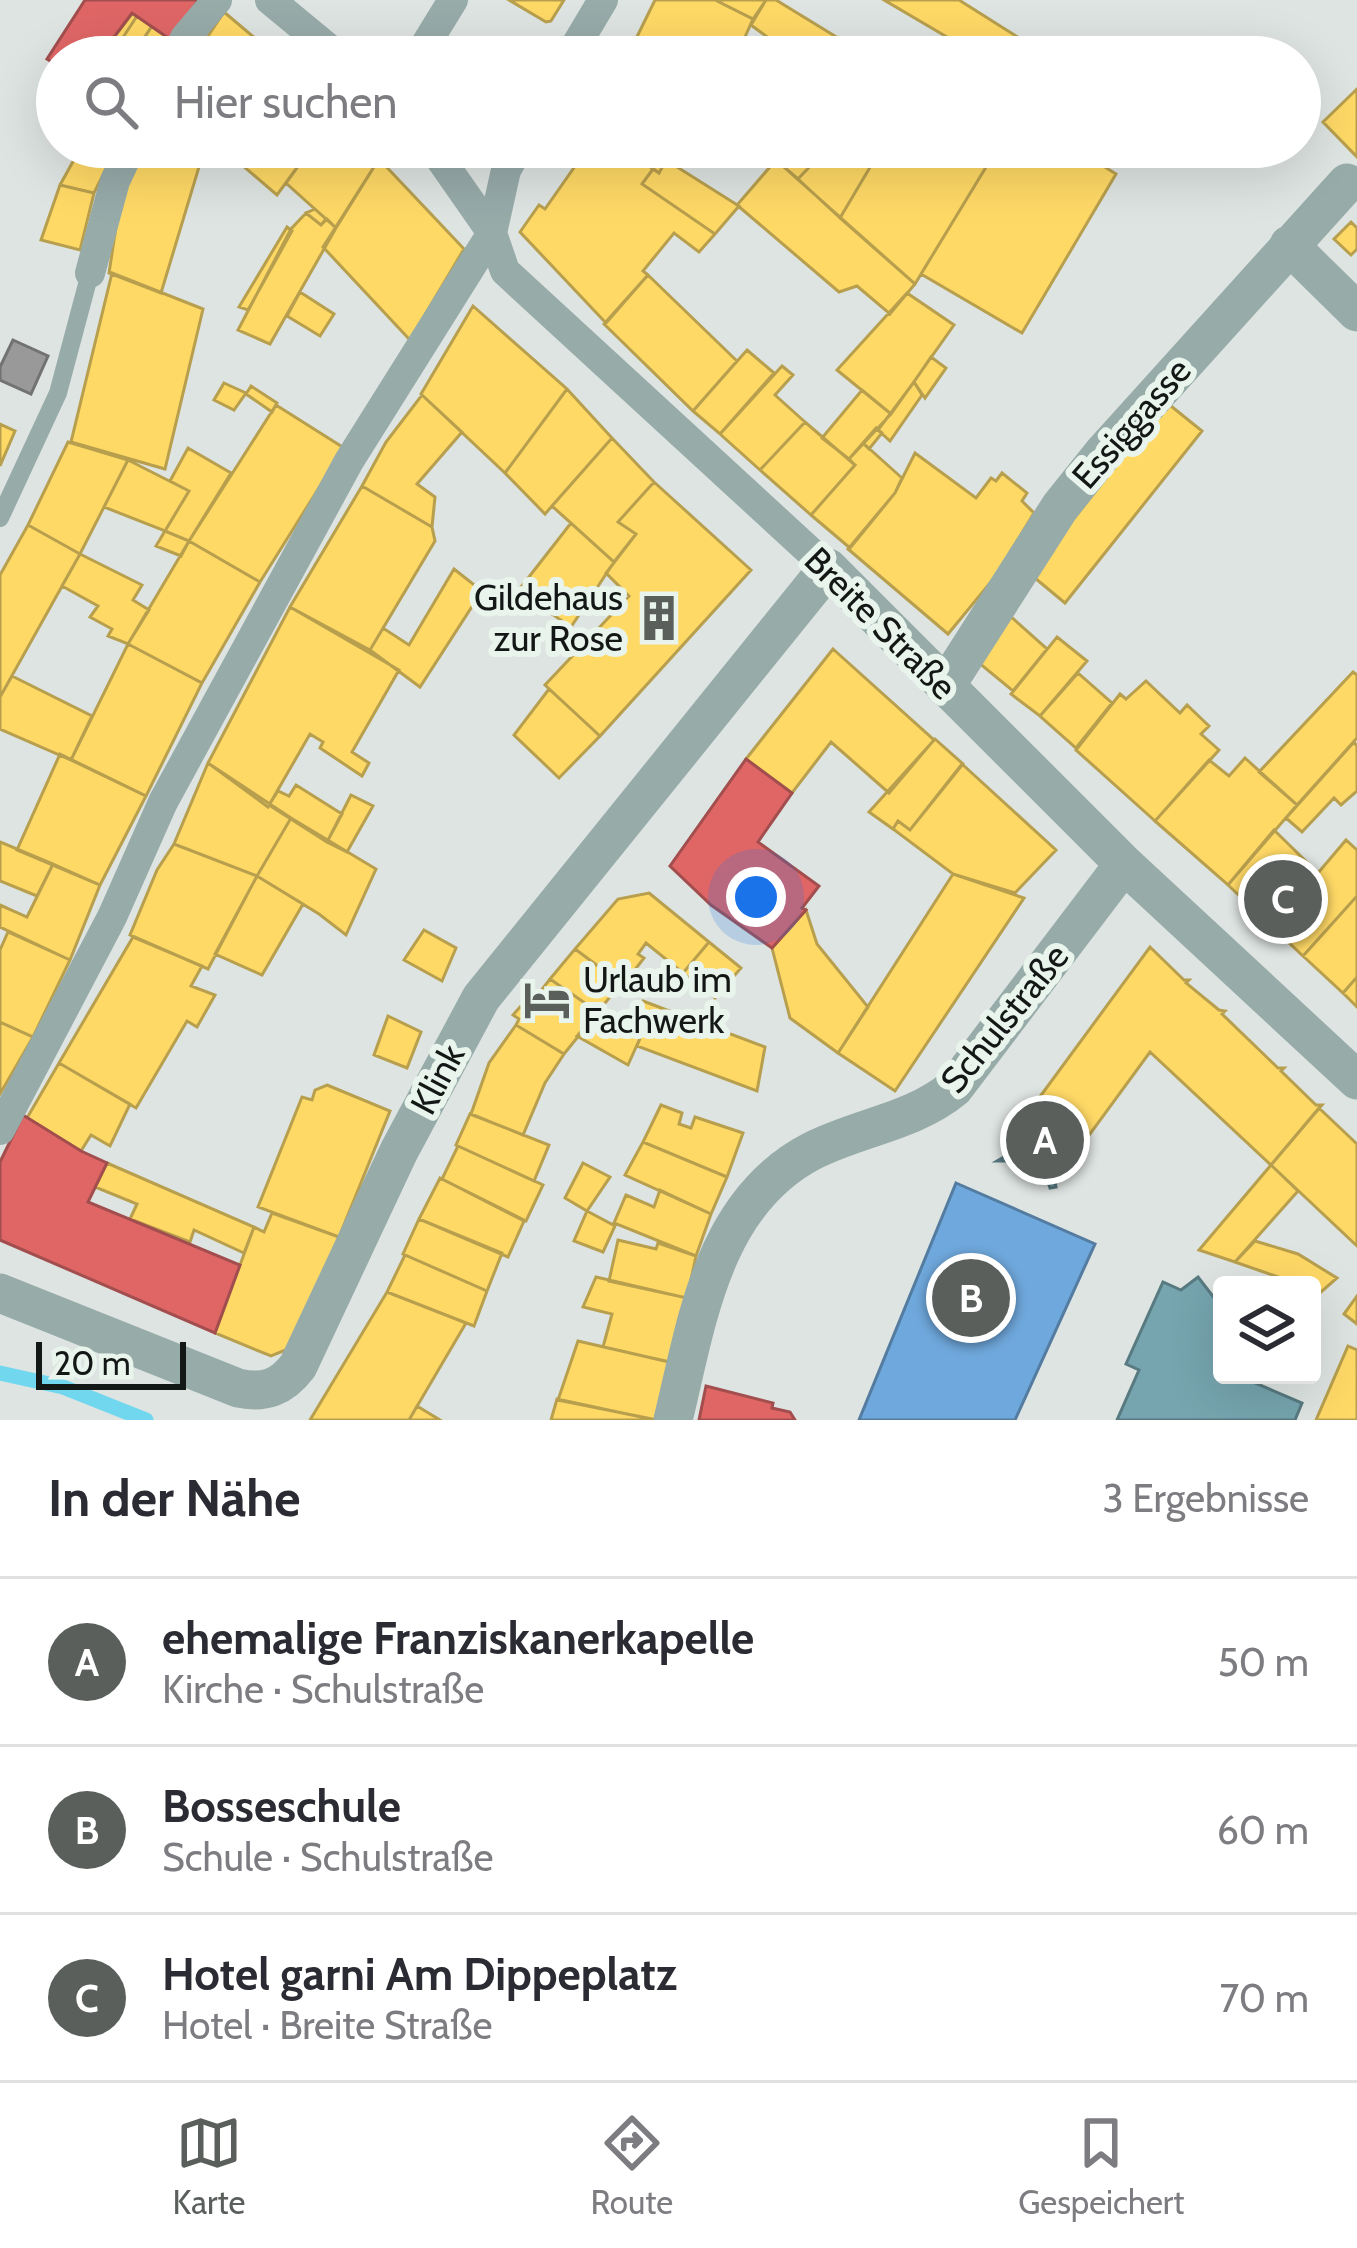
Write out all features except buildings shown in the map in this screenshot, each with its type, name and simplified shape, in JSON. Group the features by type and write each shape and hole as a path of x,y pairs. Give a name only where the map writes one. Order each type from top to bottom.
{"street":[{"path":"187,36 217,0"},
{"path":"270,0 314,36"},
{"path":"431,36 453,0"},
{"path":"582,36 603,0"},
{"path":"90,273 121,168"},
{"name":"Breite Straße","path":"447,168 492,233 505,271 828,568 1124,864 1357,1080"},
{"path":"0,1130 112,917 163,802 327,501 492,233 510,168"},
{"name":"Essiggasse","path":"946,687 1060,507 1156,391 1347,183"},
{"path":"1289,245 1357,312"},
{"name":"Klink","path":"0,1293 273,1405 298,1366 398,1151 481,998 828,568"},
{"name":"Schulstraße","path":"673,1420 709,1274 754,1199 780,1171 814,1150 921,1110 954,1088 1124,864"}],"lane":[{"path":"0,518 58,393 90,273"}],"waterway":[{"path":"0,1373 63,1387 146,1420"}],"place":[{"name":"Gildehaus zur Rose","path":"659,618"},
{"name":"Hotel garni Am Dippeplatz","path":"1283,899"},
{"name":"Urlaub im Fachwerk","path":"547,1000"},
{"name":"ehemalige Franziskanerkapelle","path":"1045,1140"},
{"name":"Bosseschule","path":"971,1298"}]}
